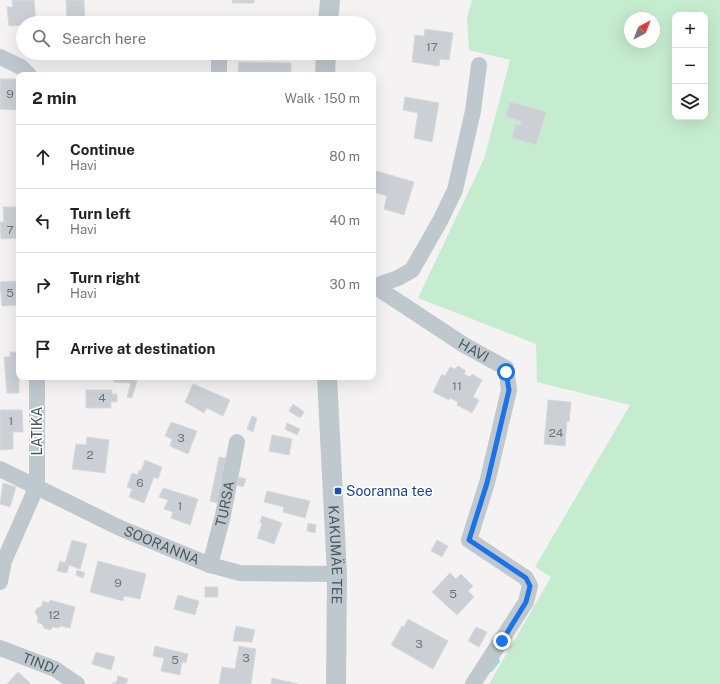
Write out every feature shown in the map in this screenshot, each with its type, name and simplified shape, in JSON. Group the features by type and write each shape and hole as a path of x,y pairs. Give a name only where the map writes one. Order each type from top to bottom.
{"street":[{"path":"329,16 330,0"},
{"path":"0,57 21,67 26,72"},
{"path":"218,72 219,60"},
{"path":"325,72 326,60"},
{"name":"HAVI","path":"376,285 398,278 412,270 440,221 455,190 469,133 480,65"},
{"name":"HAVI","path":"376,287 464,345 506,368 509,390 487,483 469,540 526,578 530,586 526,602 473,684"},
{"name":"LATIKA","path":"37,380 37,486"},
{"name":"KAKUMÄE TEE","path":"327,380 337,574 336,684"},
{"name":"TURSA","path":"210,565 223,515 237,442"},
{"name":"SOORANNA","path":"0,469 120,528 210,565 240,572 337,574"},
{"path":"0,582 2,562 37,486"},
{"name":"TINDI","path":"0,648 55,669 77,684"}],"green space":[{"path":"472,0 720,0 720,684 489,684 551,577 535,567 630,405 537,382 536,344 418,298 484,159 510,60 469,50 467,18"}],"building":[{"path":"12,0 34,0 35,16 16,16 16,25 9,26 7,7 13,7"},
{"path":"66,0 84,0 85,16 67,16"},
{"path":"233,0 254,0 254,3 232,3"},
{"path":"425,29 453,33 449,60 440,59 439,66 412,62 415,35 424,36"},
{"path":"239,62 291,63 291,72 238,72"},
{"path":"0,79 16,79 16,110 0,109"},
{"path":"405,97 439,103 432,142 414,138 418,113 403,110"},
{"path":"510,102 546,112 536,145 512,138 516,124 521,125 521,121 506,117"},
{"path":"376,171 414,182 404,215 384,209 387,196 376,193"},
{"path":"3,207 16,207 16,238 1,239 0,222 4,222"},
{"path":"16,281 16,305 2,306 0,282"},
{"path":"10,352 16,352 16,380 19,380 19,393 7,393 4,357 10,357"},
{"path":"458,366 466,371 464,374 470,377 472,374 482,380 473,397 479,400 472,413 457,405 458,402 450,398 449,400 433,392 442,374 445,376 450,367 455,369"},
{"path":"114,380 137,380 132,398 127,397 131,383 114,382"},
{"path":"193,384 230,400 223,416 207,408 204,413 185,402"},
{"path":"86,390 112,390 112,394 117,394 117,402 111,402 111,408 86,408"},
{"path":"548,400 571,402 569,422 567,421 565,446 544,444"},
{"path":"293,404 304,412 300,418 289,411"},
{"path":"0,410 22,410 23,432 13,432 13,449 0,450"},
{"path":"252,416 257,418 253,432 247,429"},
{"path":"171,422 197,431 188,454 170,446 172,439 165,436"},
{"path":"287,423 300,429 297,435 285,429"},
{"path":"272,435 292,439 289,455 269,451"},
{"path":"87,437 109,440 105,473 72,469 76,444 86,445"},
{"path":"219,457 226,458 217,503 210,501"},
{"path":"145,460 162,467 158,479 154,477 144,503 129,497 132,489 127,487 132,473 137,475 139,470 141,471"},
{"path":"239,477 246,479 243,487 237,485"},
{"path":"3,483 16,487 10,507 0,504"},
{"path":"163,488 198,499 190,525 171,518 173,512 164,509 168,500 159,497"},
{"path":"267,491 310,501 305,518 283,512 284,507 264,502"},
{"path":"262,516 282,523 274,544 257,538 262,524 260,522"},
{"path":"308,523 316,525 315,533 307,531"},
{"path":"72,540 87,544 80,569 69,565 67,573 57,571 60,561 65,563"},
{"path":"437,540 448,546 442,557 431,551"},
{"path":"98,561 146,574 140,599 124,596 123,601 90,592"},
{"path":"77,570 85,573 83,578 76,575"},
{"path":"450,573 456,579 461,574 473,586 468,591 474,597 457,615 432,592"},
{"path":"205,587 218,587 218,597 205,597"},
{"path":"178,595 199,601 195,615 174,609"},
{"path":"50,600 75,607 70,628 60,626 59,628 53,627 50,630 44,628 42,624 37,622 38,617 35,613 37,608 41,607 43,601 49,603"},
{"path":"408,619 448,641 433,669 391,645"},
{"path":"236,626 255,630 252,642 233,641"},
{"path":"476,627 487,632 479,647 468,641"},
{"path":"155,646 188,654 186,663 182,662 180,675 161,671 164,658 153,656"},
{"path":"239,646 256,649 251,684 219,684 222,667 235,669"},
{"path":"96,652 115,657 111,670 92,664"},
{"path":"18,672 30,683 7,684"},
{"path":"118,676 128,679 126,684 113,684 113,682 116,683"},
{"path":"272,678 298,684 271,684"}],"waterway":[{"path":"491,670 498,661"}],"place":[{"name":"Sooranna tee","path":"338,491"}],"route":[{"path":"502,641 526,602 530,586 526,578 469,540 487,483 509,390 506,372"}]}
